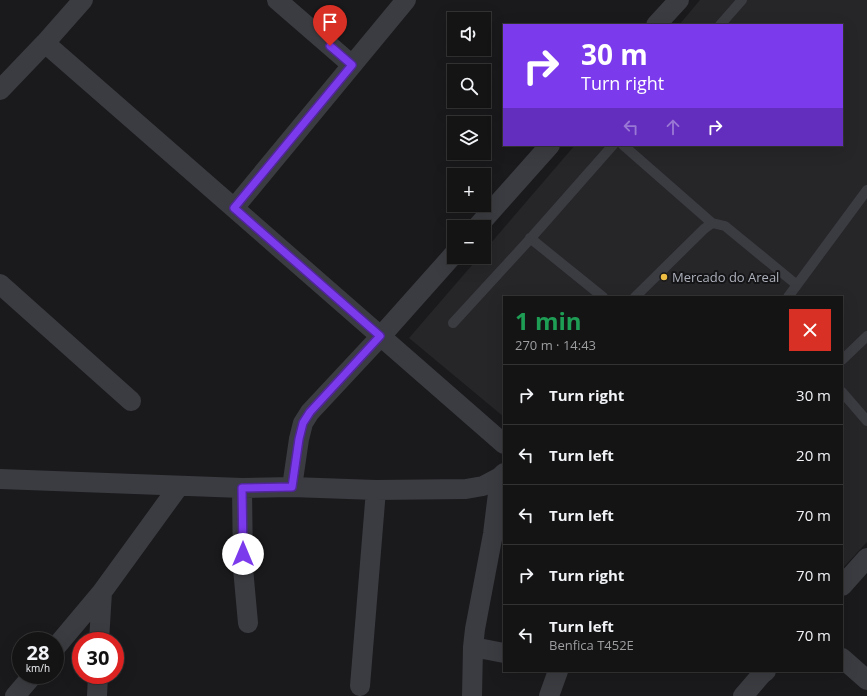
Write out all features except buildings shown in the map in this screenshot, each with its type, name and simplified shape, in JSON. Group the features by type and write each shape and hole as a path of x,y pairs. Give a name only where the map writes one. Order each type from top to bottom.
{"street":[{"path":"0,90 45,43 83,0"},
{"path":"277,0 352,65"},
{"path":"234,208 406,0"},
{"path":"657,24 679,0"},
{"path":"45,43 503,443"},
{"path":"484,220 549,146"},
{"path":"292,487 299,439 303,423 310,412 447,262"},
{"path":"0,284 131,401"},
{"path":"0,478 179,486 242,488 292,487 376,490 466,489 483,486 502,475"},
{"path":"472,696 475,629 484,588 502,475"},
{"path":"64,637 102,592 179,486"},
{"path":"242,488 243,568 248,623"},
{"path":"360,686 376,490"},
{"path":"843,585 867,558"},
{"path":"100,632 102,592"},
{"path":"473,647 503,653"},
{"path":"843,659 867,680"},
{"path":"549,696 558,672"},
{"path":"743,696 765,672"},
{"path":"15,696 25,684"},
{"path":"97,696 98,684"}],"lane":[{"path":"721,24 742,0"},
{"path":"453,323 612,146"},
{"path":"624,146 712,223 724,226 797,285"},
{"path":"789,296 867,190"},
{"path":"637,296 704,229 712,223"},
{"path":"530,238 599,296"},
{"path":"843,359 867,336"},
{"path":"843,393 867,421"}],"shaded area":[{"name":"Mercado do Areal","path":"700,0 867,0 867,542 843,568 843,296 503,296 503,416 409,338 473,264 491,264 491,243 574,146 843,146 843,24 680,24"}],"place":[{"name":"Mercado do Areal","path":"664,277"}],"route":[{"path":"243,554 242,488 292,487 299,439 303,423 310,412 380,336 234,208 352,65 330,46"}]}
